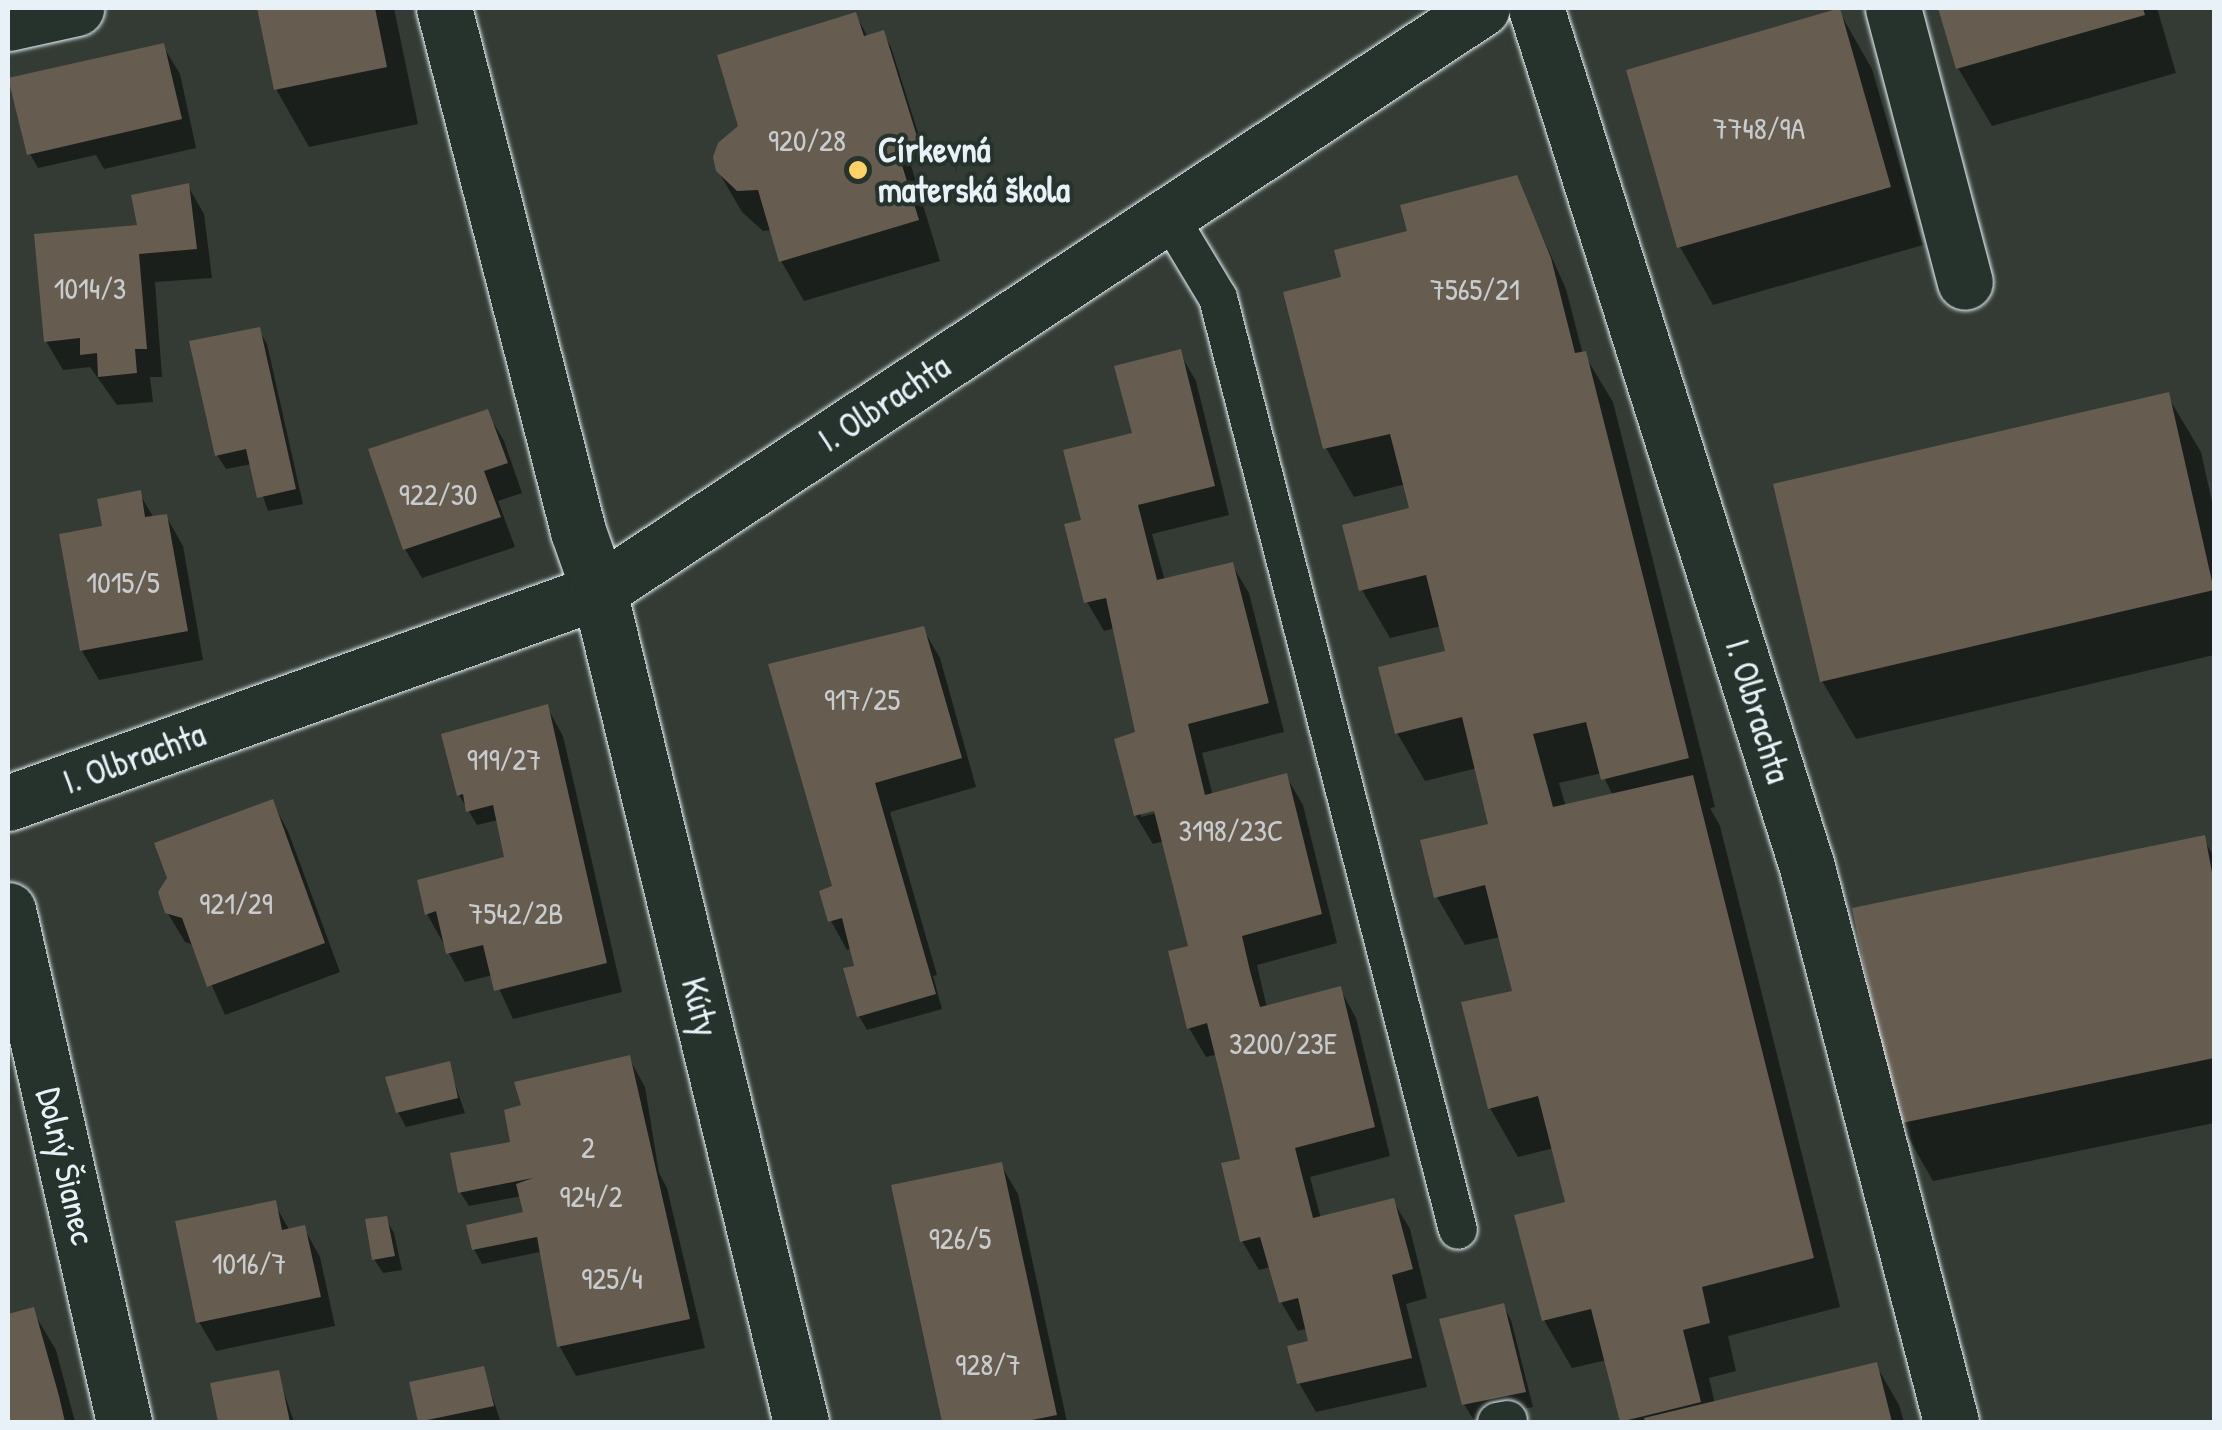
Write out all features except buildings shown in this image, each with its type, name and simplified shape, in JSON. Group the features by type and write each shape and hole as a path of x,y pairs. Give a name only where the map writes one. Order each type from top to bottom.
{"street":[{"path":"8,22 76,8"},
{"path":"444,8 581,543 599,591"},
{"name":"I. Olbrachta","path":"8,803 599,591 1482,8"},
{"name":"I. Olbrachta","path":"1536,8 1807,867 1950,1422"},
{"path":"1893,8 1965,282"},
{"name":"Kúty","path":"599,591 800,1422"},
{"name":"Dolný Šianec","path":"8,910 124,1422"}],"lane":[{"path":"1168,215 1218,298 1458,1230"}],"place":[{"name":"Církevná materská škola","path":"858,170"}]}
